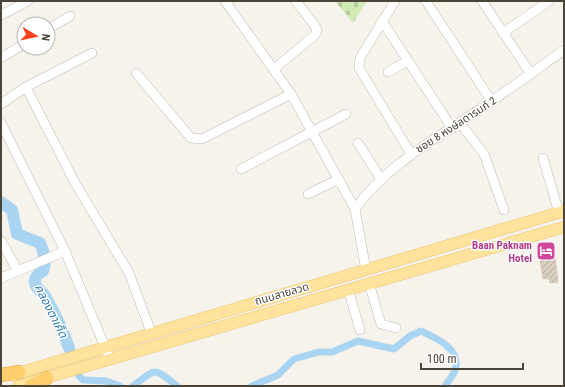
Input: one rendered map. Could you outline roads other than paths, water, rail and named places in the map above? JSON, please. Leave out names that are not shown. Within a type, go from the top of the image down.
[{"type":"highway","points":[[1,375],[18,372]]},
{"type":"highway","points":[[31,386],[47,378]]},
{"type":"main road","name":"ถนนสายลวด","points":[[1,379],[18,372],[151,332],[561,212]]},
{"type":"main road","name":"ถนนสายลวด","points":[[18,386],[564,227]]},
{"type":"main road","points":[[479,237],[482,250]]},
{"type":"street","points":[[1,16],[28,1]]},
{"type":"street","points":[[225,1],[291,94],[355,209],[366,270]]},
{"type":"street","points":[[274,69],[316,35],[317,30],[315,26],[296,1]]},
{"type":"street","points":[[395,1],[360,58],[359,68],[411,154]]},
{"type":"street","points":[[426,1],[492,102]]},
{"type":"street","points":[[482,1],[530,74]]},
{"type":"street","points":[[503,33],[549,1]]},
{"type":"street","points":[[56,24],[70,16]]},
{"type":"street","points":[[382,21],[407,61],[456,125],[484,154],[504,210]]},
{"type":"street","points":[[1,58],[16,49]]},
{"type":"street","name":"ซอย 8 หงษ์ลดารมภ์ 2","points":[[355,209],[380,179],[411,154],[492,102],[564,50]]},
{"type":"street","points":[[1,104],[26,87],[92,53]]},
{"type":"street","points":[[388,72],[407,61]]},
{"type":"street","points":[[136,73],[191,138],[196,139],[202,139],[291,94]]},
{"type":"street","points":[[26,87],[75,183],[129,273],[151,332]]},
{"type":"street","points":[[241,169],[346,114]]},
{"type":"street","points":[[1,123],[65,251],[110,359]]},
{"type":"street","points":[[358,143],[380,179]]},
{"type":"street","points":[[543,158],[561,212]]},
{"type":"street","points":[[308,194],[339,179]]},
{"type":"street","points":[[1,241],[18,271]]},
{"type":"street","points":[[1,278],[65,251]]},
{"type":"street","points":[[369,283],[381,324],[396,328]]},
{"type":"street","points":[[348,289],[360,330]]},
{"type":"waterway","name":"คลองตาเค็ด","points":[[1,202],[12,210],[17,234],[40,243],[44,253],[45,264],[43,271],[36,277],[35,283],[52,308],[69,348]]},
{"type":"waterway","name":"คลองตาเค็ด","points":[[252,386],[278,375],[294,359],[319,352],[332,352],[358,341],[394,349],[410,336],[421,331],[446,345],[455,356],[456,363],[454,372],[445,386]]},
{"type":"waterway","name":"คลองตาเค็ด","points":[[133,386],[146,376],[155,372],[163,375],[177,386]]},
{"type":"waterway","name":"คลองตาเค็ด","points":[[79,376],[83,380],[106,381],[120,386]]},
{"type":"place","name":"Baan Paknam Hotel","points":[[546,251]]}]
